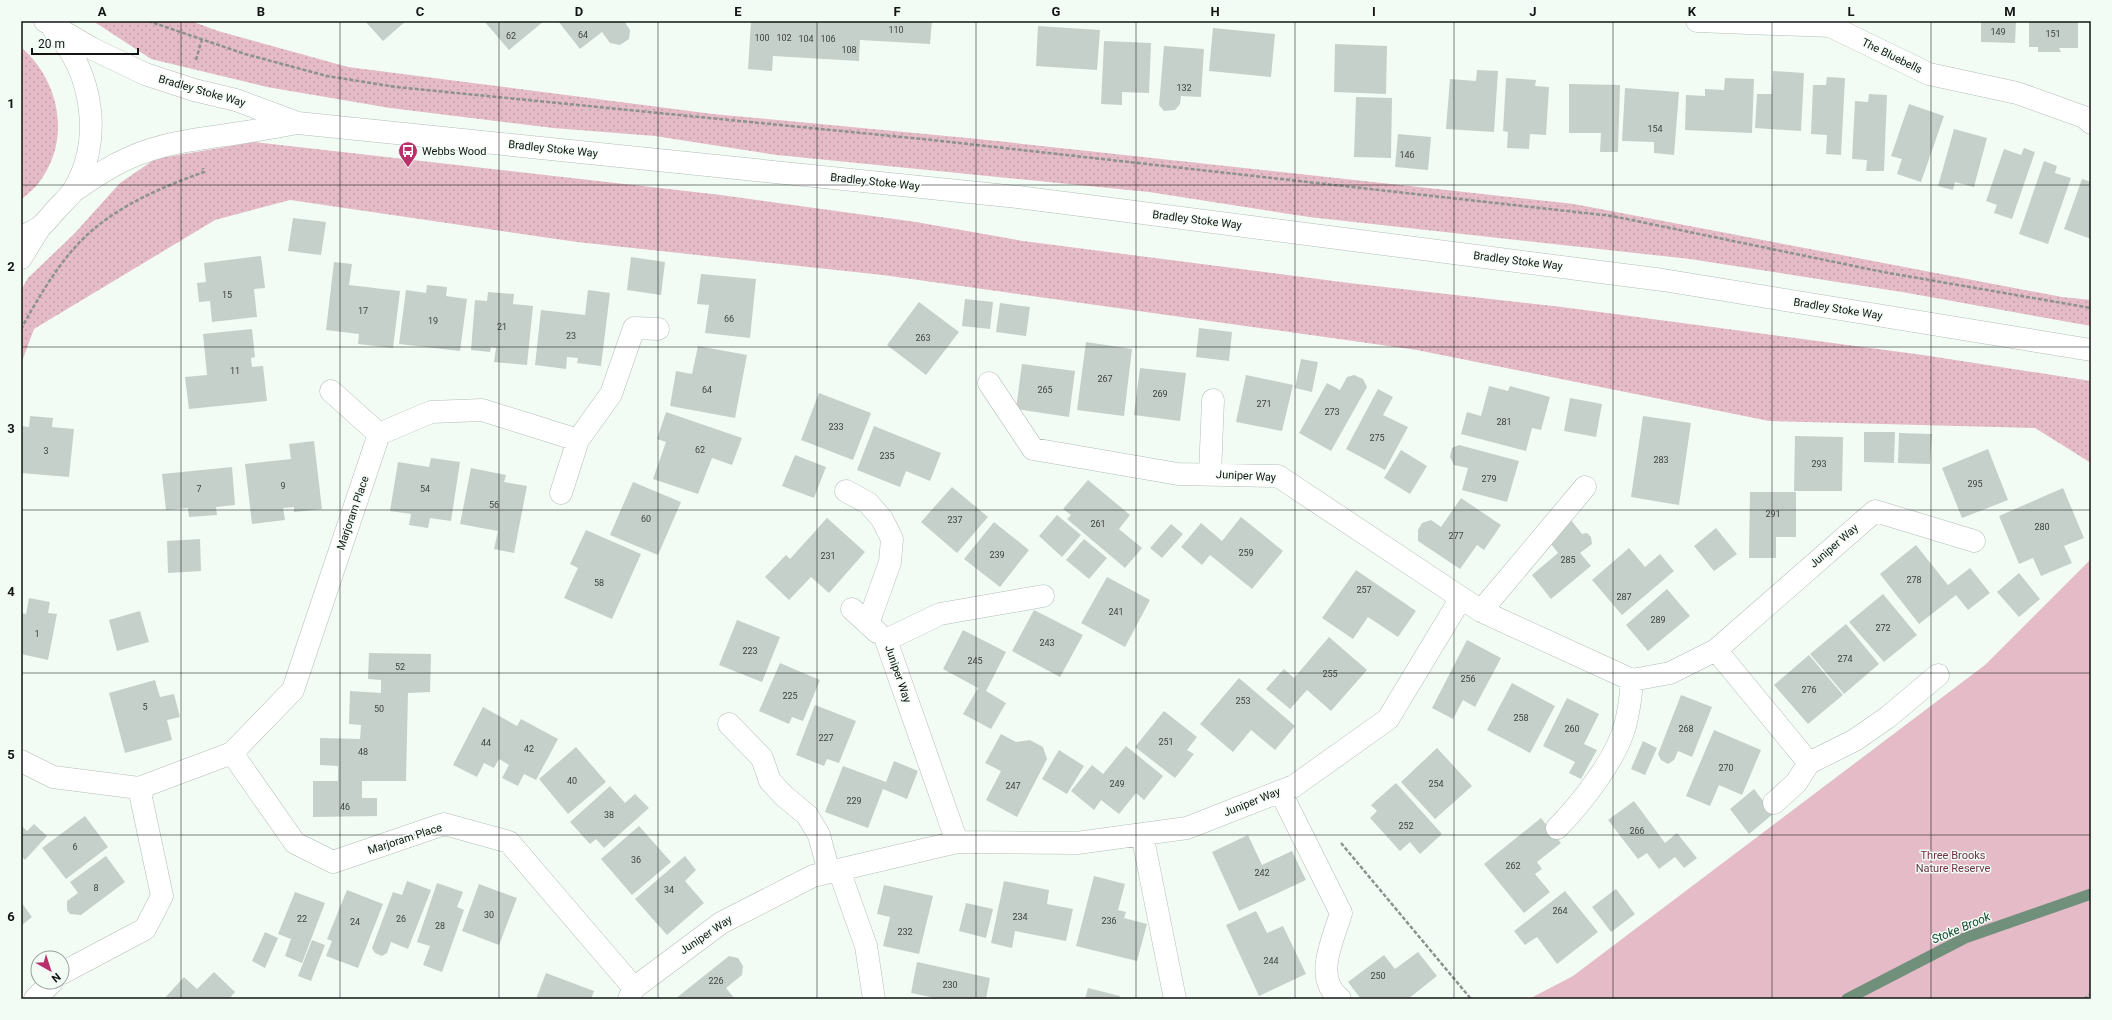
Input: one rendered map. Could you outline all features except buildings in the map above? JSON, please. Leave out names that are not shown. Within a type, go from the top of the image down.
[{"type":"street","name":"Bradley Stoke Way","points":[[44,21],[98,51],[146,74],[194,90],[236,100],[298,123],[1034,199],[1663,280],[2091,350]]},
{"type":"street","points":[[21,258],[40,227],[70,194],[81,173],[88,151],[91,125],[89,100],[76,60],[62,39],[44,21]]},
{"type":"street","name":"The Bluebells","points":[[1697,21],[1830,26],[1929,74],[2017,93],[2089,115]]},
{"type":"street","name":"Bradley Stoke Way","points":[[70,194],[110,167],[152,150],[199,138],[298,123]]},
{"type":"street","points":[[21,238],[40,227]]},
{"type":"street","points":[[561,493],[578,440],[612,394],[634,328],[658,329]]},
{"type":"street","name":"Juniper Way","points":[[989,383],[1033,449],[1178,474],[1278,476],[1481,611],[1632,680],[1670,673],[1716,650],[1875,511],[1974,541]]},
{"type":"street","points":[[331,391],[379,434],[431,412],[482,410],[578,440]]},
{"type":"street","name":"Juniper Way","points":[[1210,474],[1214,400]]},
{"type":"street","name":"Marjoram Place","points":[[21,761],[53,777],[139,788],[232,752],[293,690],[379,434]]},
{"type":"street","points":[[1481,611],[1585,487]]},
{"type":"street","points":[[846,491],[868,503],[882,519],[892,539],[890,562],[868,624]]},
{"type":"street","name":"Juniper Way","points":[[957,842],[886,640],[940,614],[1043,596]]},
{"type":"street","name":"Juniper Way","points":[[631,993],[721,923],[813,876],[957,842],[1077,843],[1187,828],[1294,786],[1388,719],[1461,598]]},
{"type":"street","points":[[852,609],[886,640]]},
{"type":"street","points":[[1716,650],[1809,763]]},
{"type":"street","points":[[1774,803],[1796,783],[1809,763],[1860,736],[1888,717],[1938,675]]},
{"type":"street","points":[[1557,828],[1579,804],[1605,768],[1624,727],[1632,680]]},
{"type":"street","points":[[729,724],[762,758],[770,781],[784,796],[807,815],[819,835],[866,946],[874,999]]},
{"type":"street","name":"Marjoram Place","points":[[232,752],[295,844],[333,862],[444,824],[509,842],[631,993]]},
{"type":"street","points":[[70,969],[145,929],[162,896],[139,788]]},
{"type":"street","points":[[1280,791],[1342,913],[1327,960],[1326,979],[1332,993],[1340,999]]},
{"type":"street","points":[[1142,834],[1175,999]]},
{"type":"street","points":[[35,999],[44,990]]},
{"type":"path","points":[[148,21],[245,54],[327,76],[396,88],[932,140],[1612,216],[1883,272],[2091,308]]},
{"type":"path","points":[[194,65],[202,39]]},
{"type":"path","points":[[21,329],[55,274],[77,245],[90,232],[104,221],[142,198],[204,172],[203,166]]},
{"type":"path","points":[[1339,841],[1471,999]]},
{"type":"path","points":[[2084,999],[2091,994]]},
{"type":"green space","points":[[93,21],[191,21],[218,31],[348,67],[713,114],[978,139],[1574,204],[2062,297],[2091,300],[2091,326],[1902,292],[1690,259],[1309,217],[1149,192],[777,155],[655,136],[553,128],[390,108],[267,87],[151,59]]},
{"type":"green space","points":[[21,47],[35,61],[45,77],[53,95],[57,113],[58,132],[55,150],[48,168],[34,189],[21,200]]},
{"type":"green space","points":[[254,142],[721,195],[916,222],[1023,241],[1349,283],[1562,307],[1923,355],[2091,381],[2091,463],[2035,428],[1769,421],[1417,350],[883,275],[577,242],[290,200],[215,220],[34,329],[21,364],[21,290],[28,278],[74,234],[120,183],[155,159]]},
{"type":"green space","name":"Three Brooks Nature Reserve","points":[[2091,559],[2091,999],[1529,999],[1573,976],[1985,665]]},
{"type":"waterway","name":"Stoke Brook","points":[[1847,999],[1965,938],[2091,894]]},
{"type":"place","name":"Webbs Wood","points":[[408,168]]}]
